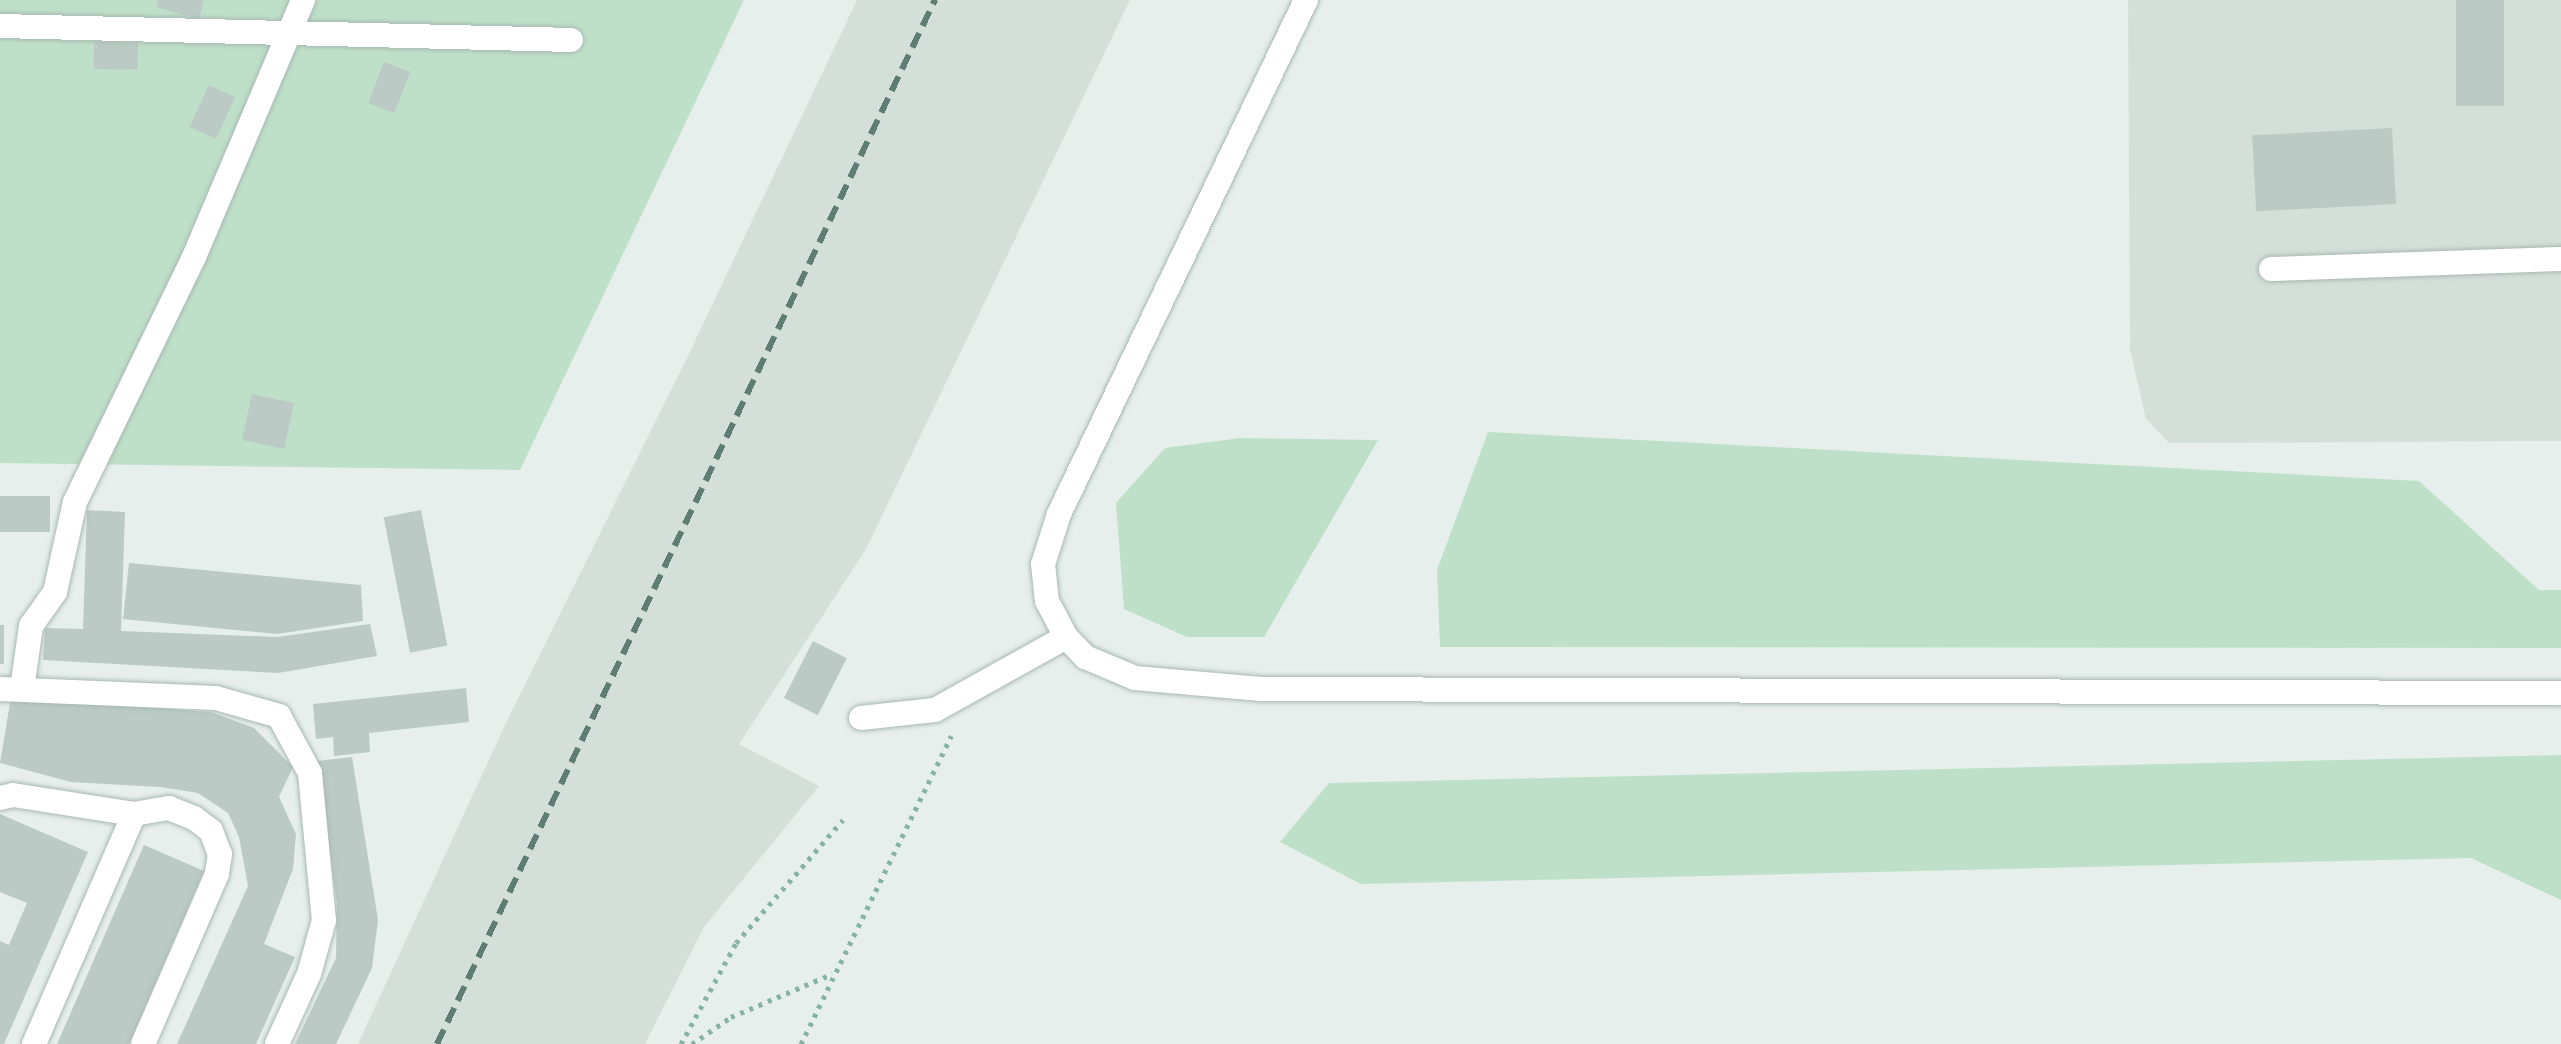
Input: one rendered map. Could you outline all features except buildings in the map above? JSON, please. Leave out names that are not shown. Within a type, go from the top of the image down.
[{"type":"street","points":[[277,1044],[309,974],[324,920],[310,773],[279,716],[216,698],[11,689],[31,626],[55,592],[75,502],[194,257],[303,0]]},
{"type":"street","points":[[1306,0],[1059,514],[1043,564],[1047,601],[1066,637],[1085,657],[1135,678],[1261,689],[2561,693]]},
{"type":"street","points":[[0,26],[571,40]]},
{"type":"street","points":[[2271,269],[2561,259]]},
{"type":"street","points":[[861,718],[935,710],[1066,637]]},
{"type":"street","points":[[0,798],[13,795],[134,814],[169,808],[194,818],[211,831],[220,854],[217,874],[143,1044]]},
{"type":"street","points":[[34,1044],[134,814]]},
{"type":"path","points":[[801,1044],[832,974],[895,855],[975,688]]},
{"type":"path","points":[[681,1044],[736,943],[843,820]]},
{"type":"path","points":[[692,1044],[731,1017],[832,974]]},
{"type":"shaded area","points":[[857,0],[1130,0],[866,549],[739,744],[819,786],[704,927],[645,1044],[358,1044],[505,725],[686,360]]},
{"type":"shaded area","points":[[2128,0],[2561,0],[2561,441],[2169,443],[2146,419],[2130,349]]},
{"type":"green space","points":[[0,0],[744,0],[520,470],[0,463]]},
{"type":"green space","points":[[1488,432],[2419,481],[2539,590],[2561,590],[2561,648],[1440,647],[1437,570]]},
{"type":"green space","points":[[1240,438],[1378,440],[1264,637],[1187,637],[1124,609],[1116,503],[1165,448]]},
{"type":"green space","points":[[2561,755],[2561,900],[2471,858],[1361,884],[1280,842],[1329,783]]},
{"type":"railway","points":[[437,1044],[935,0]]}]
